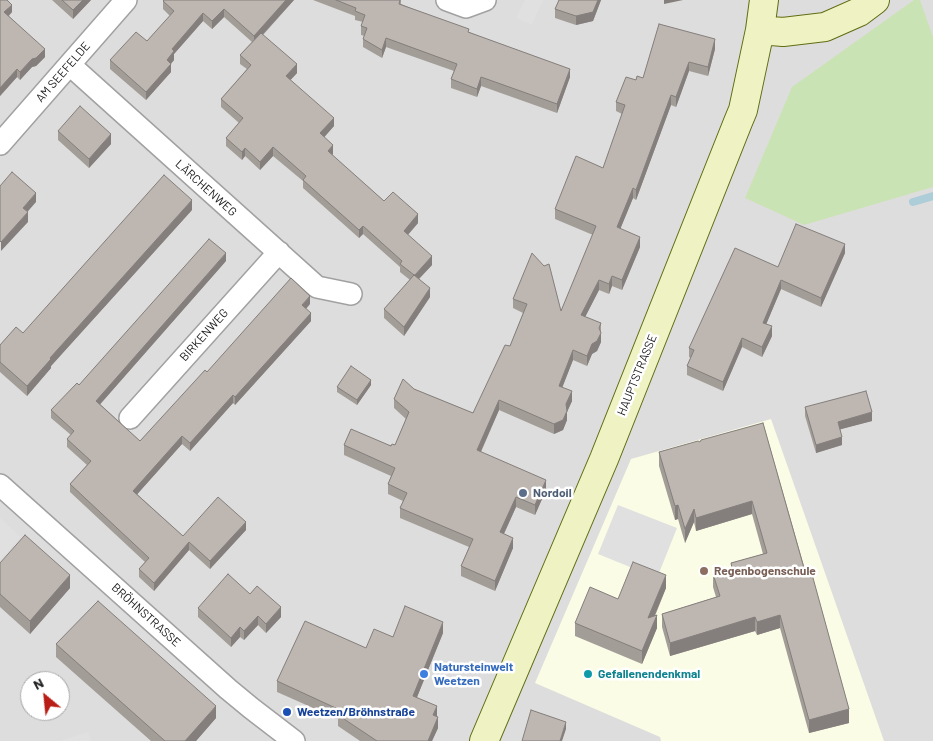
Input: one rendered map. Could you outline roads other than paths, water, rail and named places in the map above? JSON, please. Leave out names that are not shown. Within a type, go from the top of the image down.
[{"type":"street","name":"AM SEEFELDE","points":[[0,144],[126,0]]},
{"type":"street","points":[[447,0],[466,7],[485,0]]},
{"type":"street","name":"HAUPTSTRASSE","points":[[484,741],[604,459],[743,110],[760,30],[764,0]]},
{"type":"street","points":[[760,30],[783,32],[825,27],[859,12],[875,0]]},
{"type":"street","name":"LÄRCHENWEG","points":[[70,65],[317,287],[351,294]]},
{"type":"street","name":"BIRKENWEG","points":[[130,418],[278,252]]},
{"type":"street","name":"BRÖHNSTRASSE","points":[[0,485],[228,689],[294,741]]},
{"type":"waterway","points":[[913,202],[933,196]]},
{"type":"place","name":"Nordoil","points":[[523,493]]},
{"type":"place","name":"Regenbogenschule","points":[[704,571]]},
{"type":"place","name":"Natursteinwelt Weetzen","points":[[424,674]]},
{"type":"place","name":"Gefallenendenkmal","points":[[588,674]]},
{"type":"place","name":"Weetzen/Bröhnstraße","points":[[287,712]]}]
